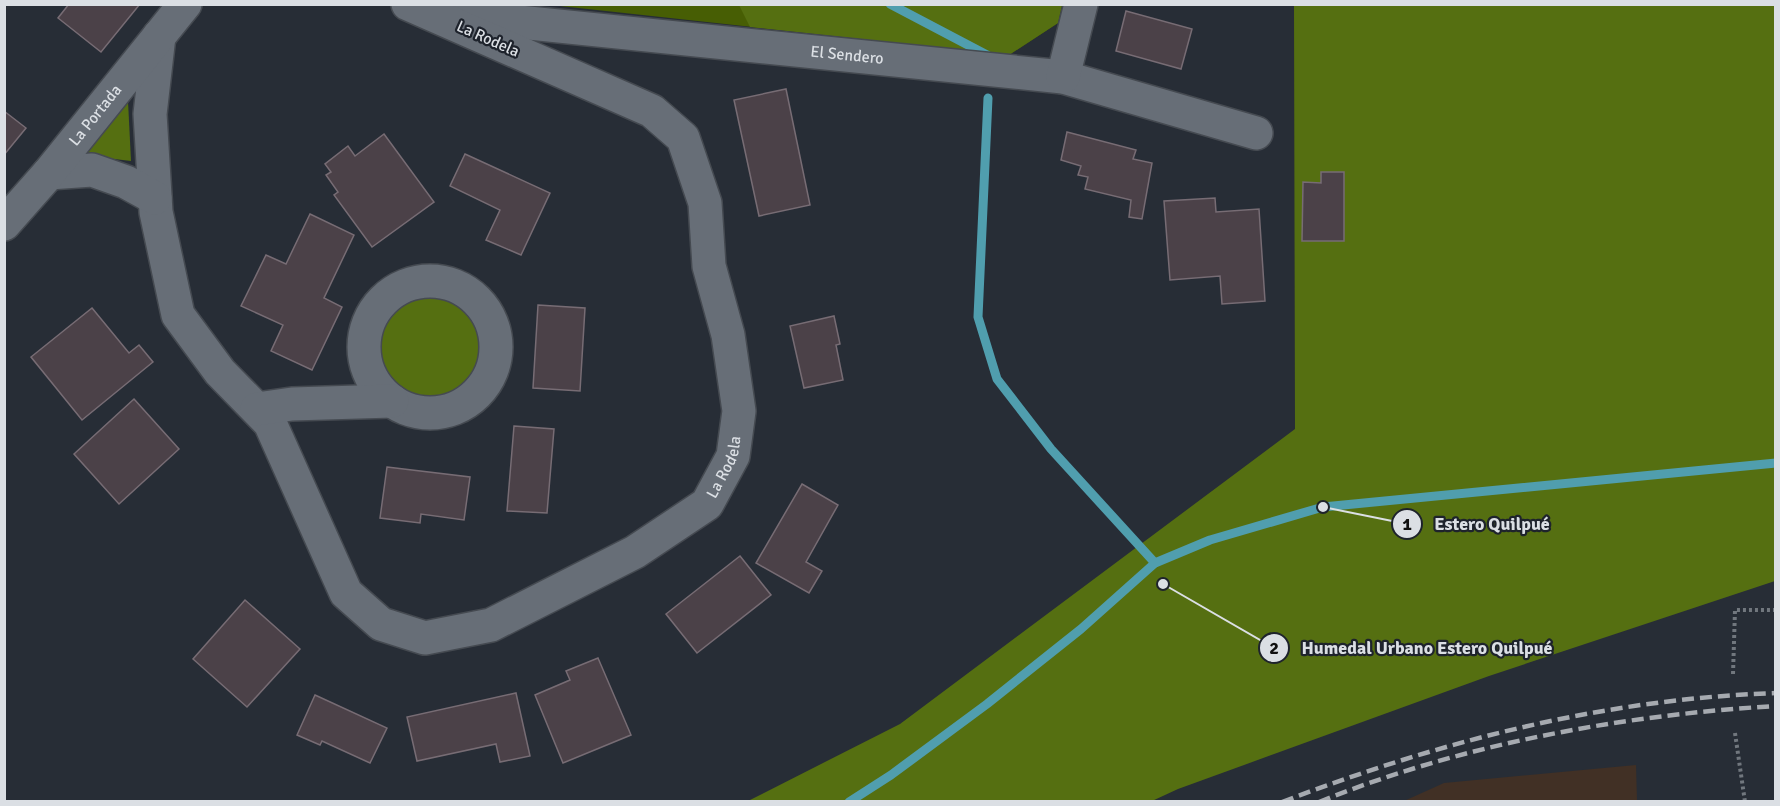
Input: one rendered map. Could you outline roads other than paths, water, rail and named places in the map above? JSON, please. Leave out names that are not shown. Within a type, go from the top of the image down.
[{"type":"street","name":"La Portada","points":[[4,224],[49,173],[184,4]]},
{"type":"street","points":[[1063,77],[1081,4]]},
{"type":"street","name":"La Rodela","points":[[159,36],[150,114],[155,198],[178,315],[220,372],[270,423],[346,593],[381,624],[425,638],[491,625],[635,552],[706,504],[734,456],[739,411],[728,335],[709,266],[705,203],[683,138],[652,111],[422,8]]},
{"type":"street","name":"El Sendero","points":[[422,8],[1063,77],[1256,133]]},
{"type":"street","points":[[49,173],[92,170],[126,182],[155,198]]},
{"type":"street","points":[[256,409],[292,404],[392,401]]},
{"type":"waterway","points":[[890,4],[987,55]]},
{"type":"waterway","points":[[988,98],[978,317],[997,379],[1051,449],[1155,563]]},
{"type":"waterway","points":[[849,802],[891,775],[987,704],[1081,629],[1155,563],[1210,540],[1323,507],[1776,463]]},
{"type":"railway","points":[[1282,802],[1402,760],[1524,727],[1648,704],[1776,693]]},
{"type":"railway","points":[[1319,802],[1429,764],[1543,736],[1660,717],[1776,706]]},
{"type":"place","name":"Estero Quilpué","points":[[1323,507]]},
{"type":"place","name":"Humedal Urbano Estero Quilpué","points":[[1163,584]]}]
